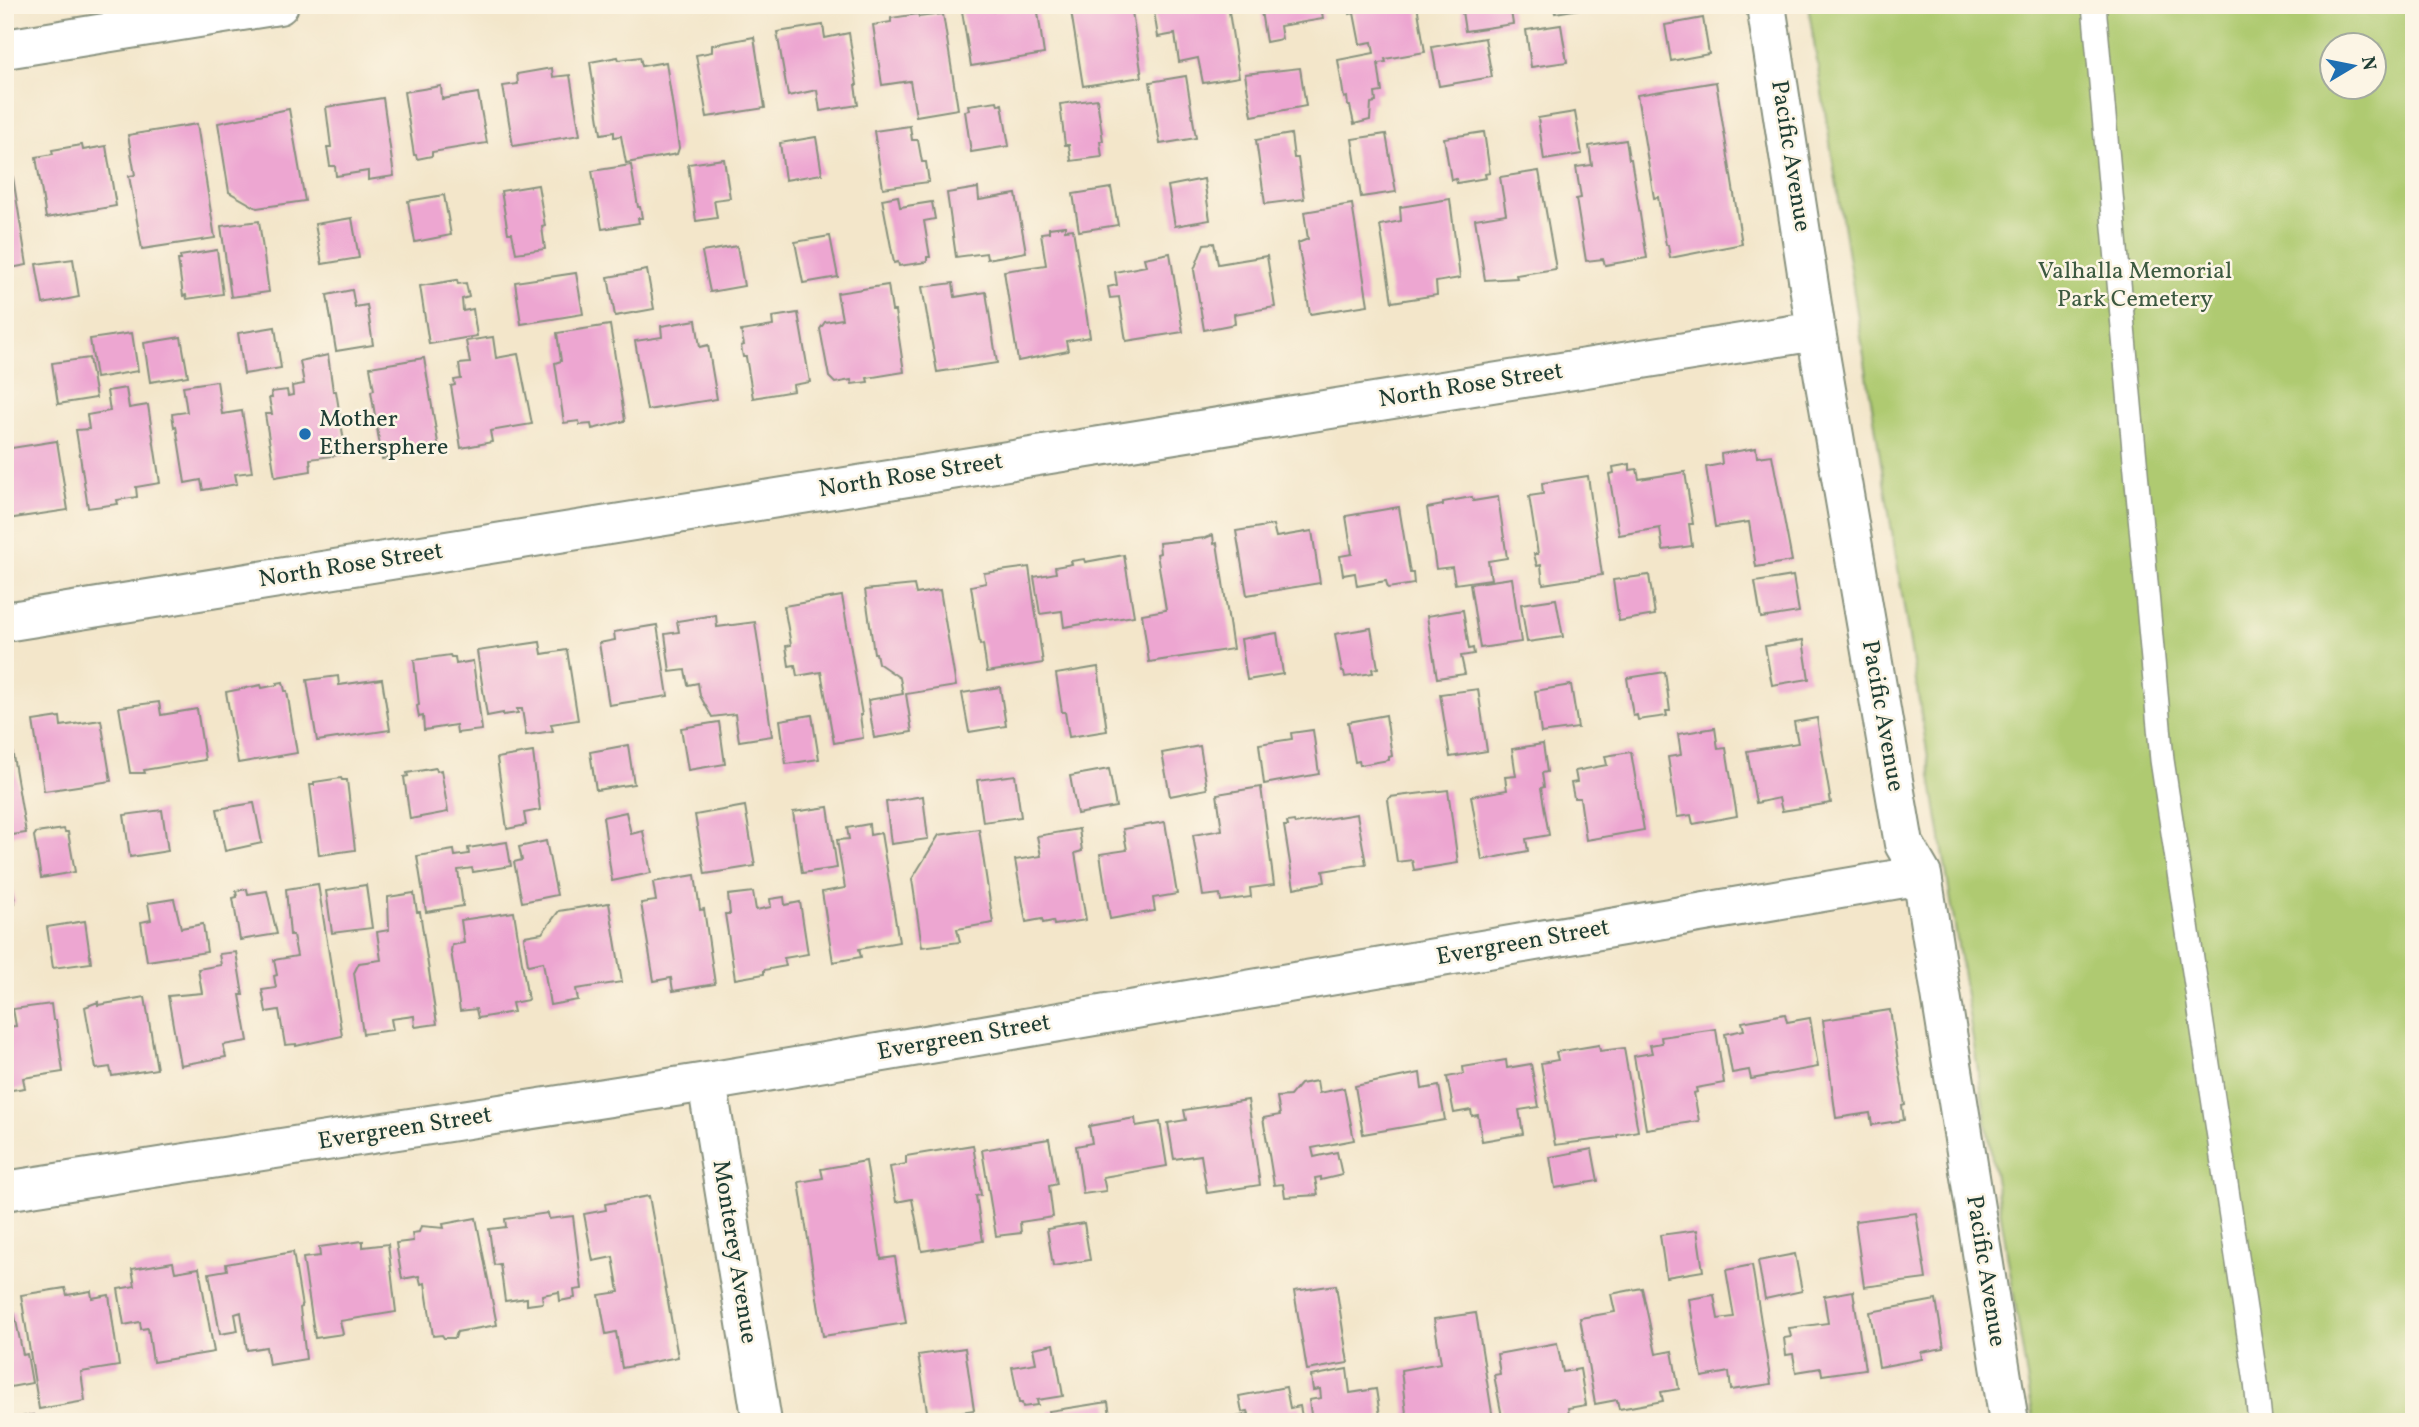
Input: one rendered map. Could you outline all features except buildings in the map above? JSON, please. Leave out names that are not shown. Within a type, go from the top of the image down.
[{"type":"street","points":[[5,48],[279,5]]},
{"type":"street","name":"Pacific Avenue","points":[[1766,5],[1816,331],[1904,844],[1922,875],[2009,1422]]},
{"type":"street","name":"North Rose Street","points":[[5,622],[1816,331]]},
{"type":"street","name":"Evergreen Street","points":[[5,1191],[707,1082],[1922,875]]},
{"type":"street","name":"Monterey Avenue","points":[[707,1082],[762,1422]]},
{"type":"lane","points":[[2094,5],[2162,760],[2260,1422]]},
{"type":"green space","name":"Valhalla Memorial Park Cemetery","points":[[1808,5],[2414,5],[2414,1422],[2034,1422]]},
{"type":"place","name":"Mother Ethersphere","points":[[305,434]]}]
